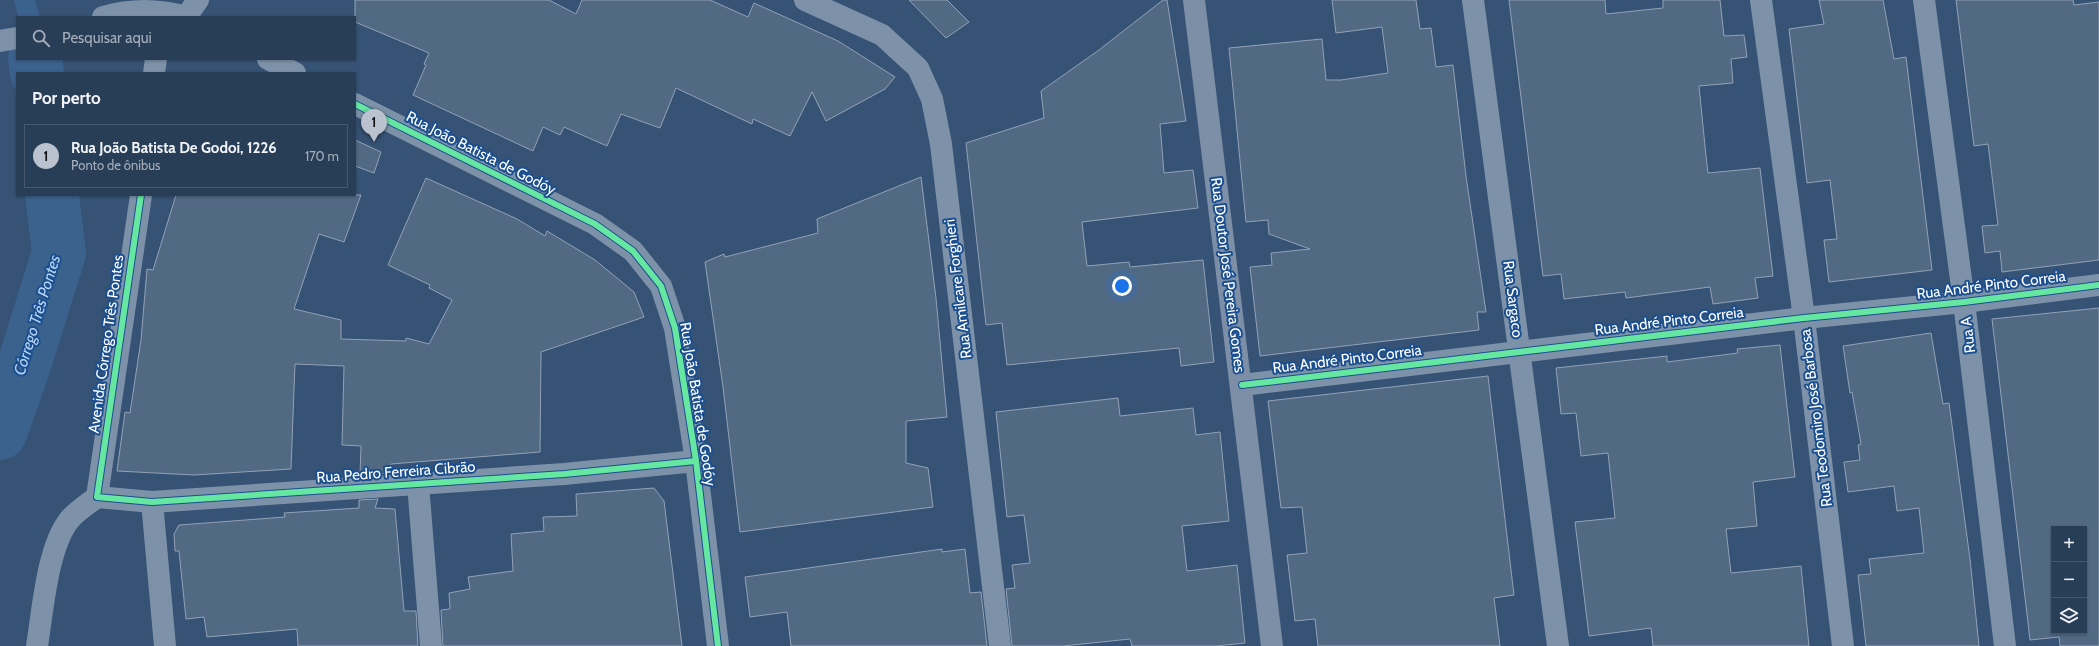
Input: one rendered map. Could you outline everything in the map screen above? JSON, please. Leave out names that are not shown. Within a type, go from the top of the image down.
[{"type":"main road","name":"Rua Doutor José Pereira Gomes","points":[[1194,0],[1242,385],[1272,646]]},
{"type":"street","points":[[187,16],[198,0]]},
{"type":"street","name":"Rua Amilcare Forghieri","points":[[805,0],[882,35],[918,68],[932,100],[941,144],[1000,646]]},
{"type":"street","name":"Rua Sargaco","points":[[1473,0],[1558,646]]},
{"type":"street","name":"Rua Teodomiro José Barbosa","points":[[1761,0],[1804,318],[1842,646]]},
{"type":"street","name":"Rua A","points":[[1924,0],[1964,302],[2005,646]]},
{"type":"street","points":[[105,16],[121,6],[177,16]]},
{"type":"street","points":[[0,41],[16,38]]},
{"type":"street","points":[[154,72],[156,60]]},
{"type":"street","points":[[270,60],[293,72]]},
{"type":"street","name":"Rua João Batista de Godóy","points":[[356,104],[595,224],[633,250],[661,286],[675,328],[696,461],[718,646]]},
{"type":"street","name":"Avenida Córrego Três Pontes","points":[[97,497],[141,196]]},
{"type":"street","name":"Rua André Pinto Correia","points":[[1242,385],[1804,318],[1964,302],[2099,285]]},
{"type":"street","name":"Rua Pedro Ferreira Cibrão","points":[[97,497],[152,502],[564,474],[696,461]]},
{"type":"street","points":[[418,484],[431,646]]},
{"type":"street","points":[[37,646],[48,577],[64,528],[71,518],[97,497]]},
{"type":"street","points":[[152,502],[165,646]]},
{"type":"water","points":[[14,0],[35,0],[40,16],[18,16]]},
{"type":"building","points":[[355,0],[549,0],[576,14],[582,0],[710,0],[748,17],[754,3],[838,41],[895,77],[885,89],[826,121],[812,92],[790,136],[753,119],[752,124],[676,88],[660,128],[621,114],[607,146],[564,127],[560,135],[543,127],[533,151],[413,95],[426,65],[424,64],[429,53],[356,22]]},
{"type":"building","points":[[909,0],[947,0],[969,22],[946,38]]},
{"type":"building","points":[[1163,0],[1167,0],[1186,121],[1160,124],[1164,173],[1193,170],[1198,208],[1082,222],[1087,266],[1129,262],[1130,267],[1203,260],[1214,362],[1181,366],[1179,348],[1007,365],[1002,323],[986,325],[966,143],[1044,118],[1041,91],[1099,50]]},
{"type":"building","points":[[1332,0],[1416,0],[1420,29],[1431,28],[1436,67],[1453,65],[1466,176],[1486,312],[1477,312],[1479,330],[1260,356],[1250,267],[1272,265],[1271,253],[1310,249],[1269,234],[1268,220],[1246,222],[1229,48],[1322,39],[1326,80],[1341,80],[1388,73],[1382,27],[1336,33]]},
{"type":"building","points":[[1509,0],[1605,0],[1606,14],[1663,8],[1663,0],[1720,0],[1724,36],[1744,35],[1747,57],[1731,59],[1733,83],[1699,86],[1708,173],[1760,168],[1773,276],[1755,278],[1758,298],[1713,304],[1710,287],[1626,298],[1625,292],[1564,299],[1561,274],[1543,276]]},
{"type":"building","points":[[1819,0],[1883,0],[1894,59],[1906,57],[1932,270],[1829,282],[1824,240],[1837,239],[1830,180],[1807,183],[1789,29],[1824,24]]},
{"type":"building","points":[[1956,0],[2073,0],[2074,5],[2099,2],[2099,260],[2002,272],[2000,251],[1985,253],[1982,226],[1998,225],[1988,144],[1974,146]]},
{"type":"building","points":[[356,140],[381,152],[374,173],[356,166]]},
{"type":"building","points":[[921,177],[936,298],[947,417],[906,421],[906,463],[928,468],[933,507],[740,532],[723,387],[705,262],[724,254],[725,257],[818,233],[817,219]]},
{"type":"building","points":[[426,178],[517,219],[545,236],[547,231],[595,260],[634,292],[644,317],[541,352],[540,452],[391,464],[387,473],[360,475],[361,446],[342,445],[344,366],[295,364],[291,469],[194,475],[117,471],[125,412],[130,413],[141,340],[147,269],[153,270],[176,196],[361,195],[344,242],[319,234],[294,309],[341,320],[341,339],[406,341],[406,338],[429,344],[452,300],[429,288],[430,285],[388,265]]},
{"type":"building","points":[[2099,308],[2099,646],[2060,646],[2059,637],[2030,640],[1992,319]]},
{"type":"building","points":[[1931,333],[1943,404],[1949,403],[1970,559],[1979,646],[1866,646],[1858,575],[1871,574],[1869,559],[1924,553],[1919,508],[1897,511],[1894,486],[1848,492],[1844,462],[1860,460],[1858,445],[1861,444],[1852,392],[1850,393],[1843,346]]},
{"type":"building","points":[[1780,345],[1795,477],[1753,482],[1757,526],[1726,529],[1731,573],[1801,566],[1809,646],[1653,646],[1651,628],[1589,636],[1575,522],[1615,518],[1608,453],[1581,456],[1576,413],[1561,414],[1556,368],[1667,356],[1667,362],[1738,353],[1737,349]]},
{"type":"building","points":[[1488,376],[1514,595],[1494,598],[1500,646],[1318,646],[1315,619],[1295,621],[1287,555],[1307,553],[1302,507],[1281,508],[1268,401]]},
{"type":"building","points":[[1118,398],[1120,416],[1193,408],[1196,435],[1220,432],[1229,521],[1182,526],[1187,571],[1237,565],[1245,643],[1216,646],[1132,646],[1130,639],[1063,646],[1012,646],[1006,589],[1015,588],[1012,565],[1030,563],[1024,515],[1007,517],[996,412]]},
{"type":"building","points":[[654,488],[664,501],[682,646],[443,646],[441,610],[450,609],[449,593],[470,589],[468,577],[513,571],[511,534],[544,531],[543,517],[577,516],[576,494]]},
{"type":"building","points":[[378,499],[375,508],[395,509],[404,611],[416,611],[418,646],[298,646],[297,629],[207,637],[204,617],[186,619],[179,551],[175,551],[174,534],[179,525],[285,517],[284,513],[359,508],[359,500]]},
{"type":"building","points":[[942,549],[942,552],[965,549],[970,593],[981,592],[987,646],[791,646],[787,612],[750,617],[745,577]]},
{"type":"waterway","name":"Córrego Três Pontes","points":[[35,60],[37,72]]},
{"type":"waterway","name":"Córrego Três Pontes","points":[[0,433],[24,365],[59,253],[52,196]]},
{"type":"cycle path","points":[[356,104],[595,224],[633,251],[661,286],[675,328],[696,461],[718,646]]},
{"type":"cycle path","points":[[141,196],[97,497],[152,502],[564,474],[696,461]]},
{"type":"cycle path","points":[[1242,385],[1804,318],[1964,302],[2099,285]]},
{"type":"place","name":"Rua João Batista De Godoi, 1226","points":[[374,142]]}]
